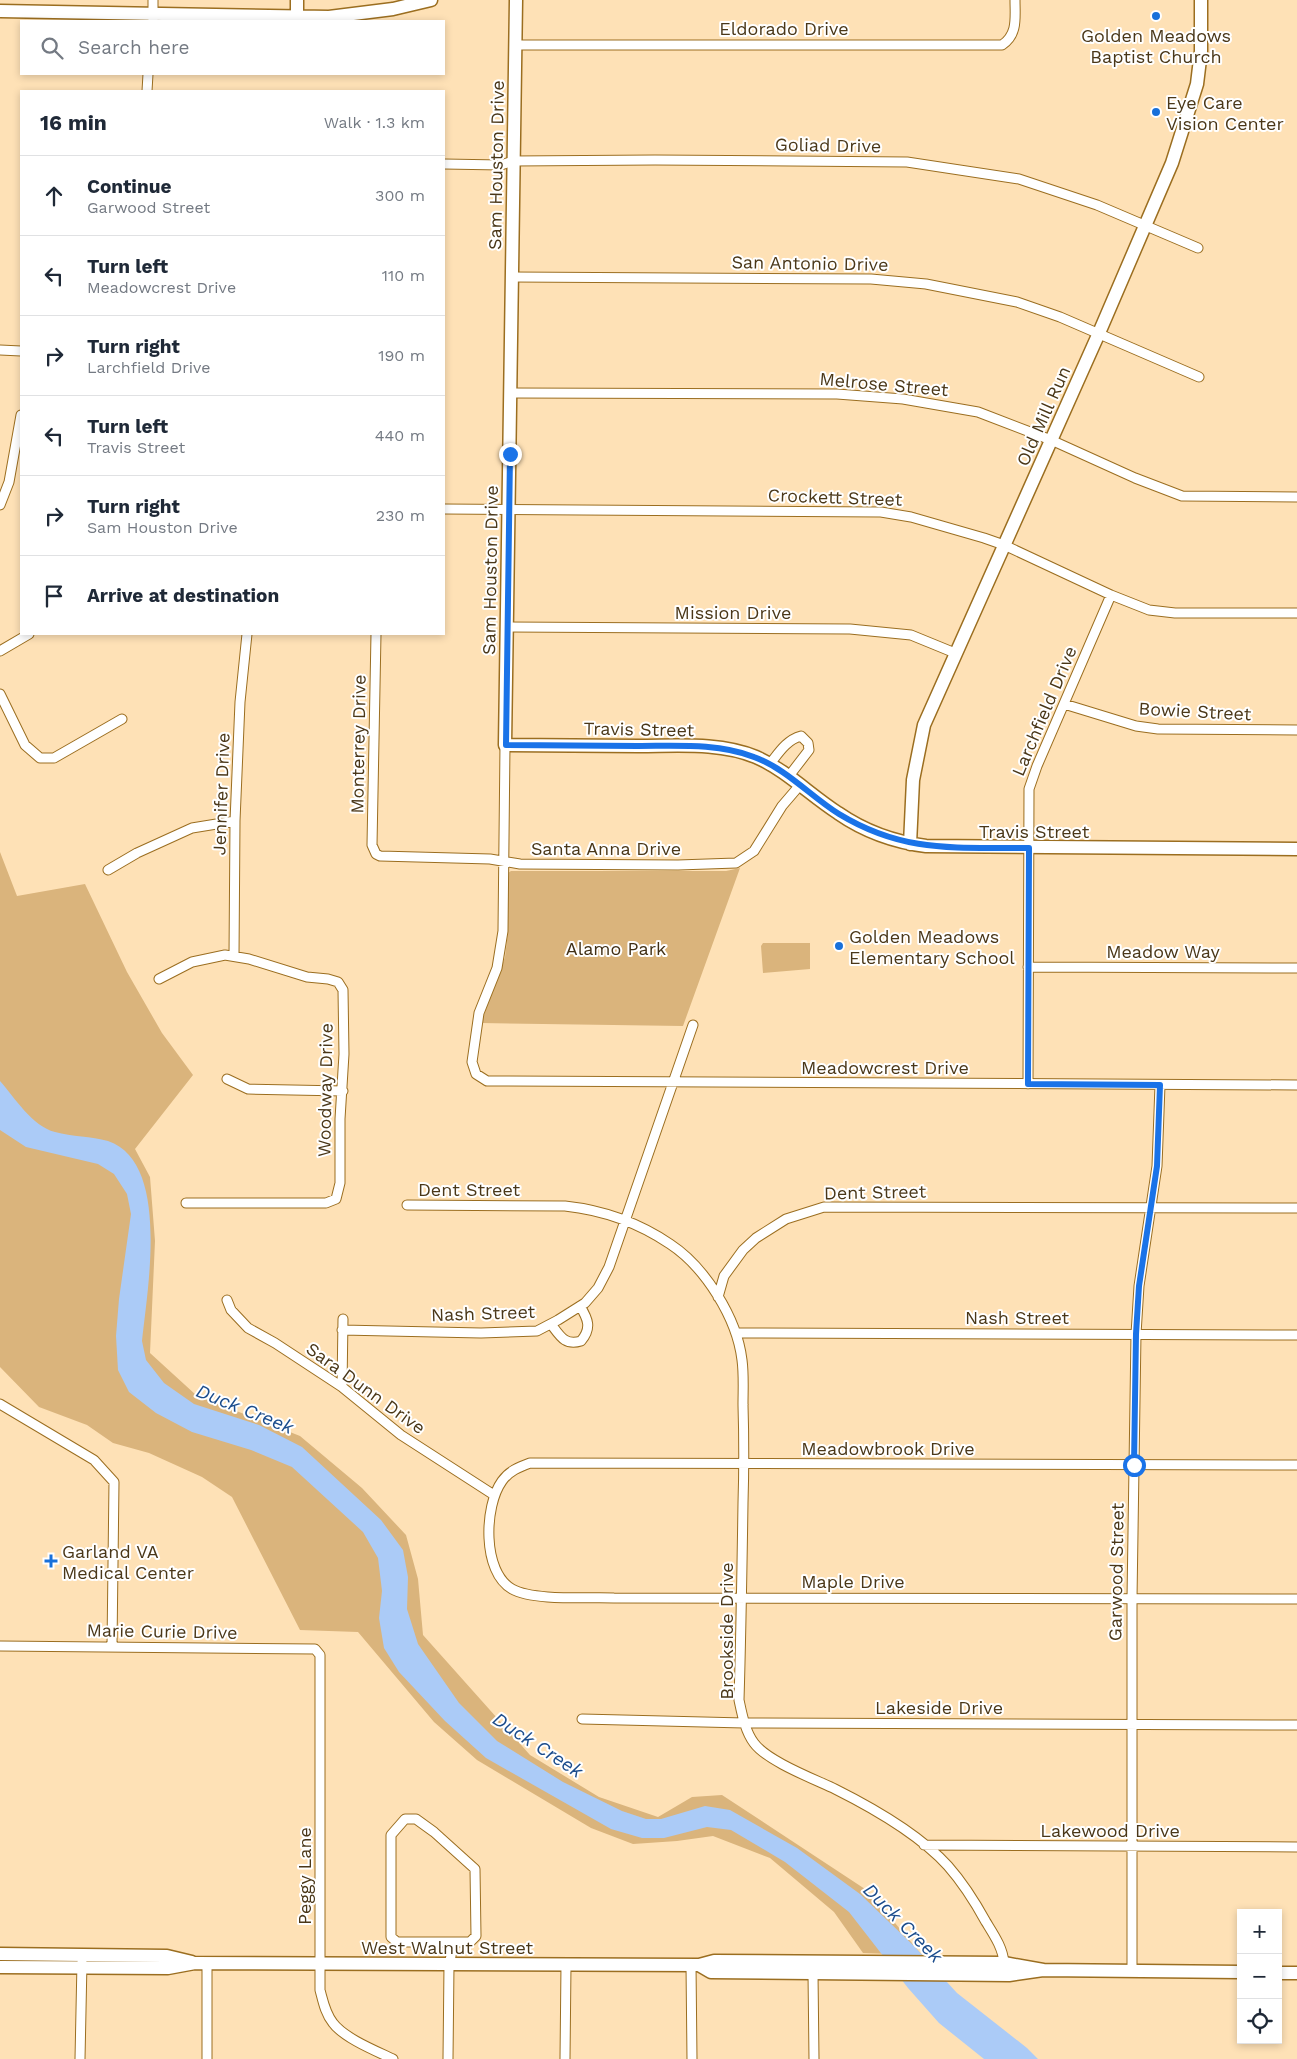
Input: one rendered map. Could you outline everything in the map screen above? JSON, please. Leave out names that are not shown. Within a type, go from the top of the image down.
[{"type":"street","points":[[153,0],[153,18]]},
{"type":"street","points":[[297,0],[297,16]]},
{"type":"street","points":[[0,11],[153,18],[297,16],[359,14],[406,3],[431,0]]},
{"type":"street","name":"Sam Houston Drive","points":[[476,1074],[472,1062],[479,1013],[497,968],[503,931],[516,0]]},
{"type":"street","name":"Eldorado Drive","points":[[515,45],[1002,45],[1010,39],[1015,29],[1015,0]]},
{"type":"street","name":"Old Mill Run","points":[[910,844],[913,780],[917,751],[924,726],[1099,333],[1172,163],[1197,84],[1201,51],[1201,0]]},
{"type":"street","points":[[147,90],[148,75]]},
{"type":"street","name":"Goliad Drive","points":[[445,164],[501,166],[513,161],[655,160],[907,162],[1019,179],[1097,205],[1198,248]]},
{"type":"street","name":"San Antonio Drive","points":[[512,277],[871,279],[926,284],[1017,302],[1099,333],[1199,377]]},
{"type":"street","points":[[0,350],[20,351]]},
{"type":"street","name":"Melrose Street","points":[[510,392],[837,394],[903,398],[978,412],[1051,440],[1135,478],[1182,496],[1297,497]]},
{"type":"street","points":[[0,505],[9,482],[20,421]]},
{"type":"street","name":"Crockett Street","points":[[445,509],[841,510],[881,512],[912,517],[1004,545],[1111,595],[1149,610],[1176,613],[1297,613]]},
{"type":"street","name":"Larchfield Drive","points":[[1028,1084],[1029,789],[1111,595]]},
{"type":"street","name":"Mission Drive","points":[[507,627],[850,629],[911,635],[955,653]]},
{"type":"street","points":[[0,651],[27,635]]},
{"type":"street","name":"Jennifer Drive","points":[[234,956],[235,821],[240,702],[247,635]]},
{"type":"street","name":"Monterrey Drive","points":[[376,635],[372,845],[376,854]]},
{"type":"street","points":[[0,694],[25,745],[40,758],[54,758],[122,719]]},
{"type":"street","name":"Bowie Street","points":[[1064,704],[1136,726],[1158,729],[1297,730]]},
{"type":"street","points":[[769,765],[786,744],[801,736],[808,744],[808,750],[789,776]]},
{"type":"street","name":"Travis Street","points":[[506,745],[698,747],[731,750],[756,757],[789,776],[839,814],[874,833],[910,844],[938,847],[1297,849]]},
{"type":"street","name":"Santa Anna Drive","points":[[376,854],[384,858],[490,860],[504,863],[678,865],[736,863],[754,851],[782,806],[800,785]]},
{"type":"street","points":[[108,870],[137,853],[192,828],[235,821]]},
{"type":"street","points":[[159,979],[192,962],[216,957],[234,956]]},
{"type":"street","name":"Woodway Drive","points":[[186,1203],[326,1203],[336,1199],[340,1183],[340,1119],[343,1091],[343,990],[338,982],[291,973],[234,956]]},
{"type":"street","name":"Meadow Way","points":[[1028,967],[1297,968]]},
{"type":"street","points":[[626,1221],[693,1025]]},
{"type":"street","name":"Meadowcrest Drive","points":[[476,1074],[487,1081],[509,1083],[673,1082],[1297,1086]]},
{"type":"street","points":[[228,1079],[248,1089],[343,1091]]},
{"type":"street","name":"Garwood Street","points":[[1132,1971],[1132,1599],[1136,1334],[1139,1286],[1157,1166],[1160,1085]]},
{"type":"street","name":"Dent Street","points":[[407,1205],[565,1206],[587,1208],[626,1221],[672,1245],[699,1270],[718,1298]]},
{"type":"street","name":"Dent Street","points":[[718,1298],[724,1276],[743,1250],[756,1238],[786,1219],[824,1207],[1152,1206],[1297,1208]]},
{"type":"street","name":"Nash Street","points":[[342,1330],[481,1333],[536,1331],[580,1306],[598,1288],[609,1267],[626,1221]]},
{"type":"street","name":"Brookside Drive","points":[[718,1298],[736,1332],[742,1360],[744,1464],[740,1700],[744,1723],[753,1742],[766,1754],[856,1799],[893,1822],[947,1865],[962,1884],[1000,1947],[1004,1963]]},
{"type":"street","name":"Sara Dunn Drive","points":[[227,1300],[231,1310],[248,1328],[275,1343],[342,1387],[401,1435],[494,1495]]},
{"type":"street","points":[[551,1324],[562,1339],[567,1342],[581,1341],[586,1335],[589,1326],[588,1319],[580,1306]]},
{"type":"street","points":[[342,1387],[343,1319]]},
{"type":"street","name":"Nash Street","points":[[736,1332],[1297,1335]]},
{"type":"street","points":[[0,1404],[94,1460],[114,1482],[112,1646]]},
{"type":"street","name":"Meadowbrook Drive","points":[[494,1495],[502,1480],[515,1468],[530,1463],[1297,1465]]},
{"type":"street","name":"Maple Drive","points":[[494,1495],[489,1547],[493,1565],[499,1577],[510,1588],[525,1595],[614,1598],[1297,1599]]},
{"type":"street","name":"Marie Curie Drive","points":[[0,1646],[315,1649],[320,1656]]},
{"type":"street","name":"Peggy Lane","points":[[320,1656],[320,1990],[324,2007],[333,2024],[351,2038],[393,2059]]},
{"type":"street","name":"Lakeside Drive","points":[[582,1719],[744,1723],[1297,1725]]},
{"type":"street","name":"West Walnut Street","points":[[405,1819],[416,1819],[434,1832],[475,1869],[476,1936],[470,1942],[454,1942],[397,1942],[391,1937],[391,1835],[405,1819]]},
{"type":"street","name":"Lakewood Drive","points":[[924,1845],[1297,1847]]},
{"type":"street","points":[[448,2059],[449,1965],[454,1942]]},
{"type":"street","name":"West Walnut Street","points":[[0,1954],[82,1961]]},
{"type":"street","name":"West Walnut Street","points":[[0,1967],[166,1956],[201,1963],[695,1966],[714,1961],[942,1968],[1009,1975],[1044,1970],[1237,1972]]},
{"type":"street","points":[[80,2059],[82,1961]]},
{"type":"street","points":[[201,1963],[206,2059]]},
{"type":"street","name":"West Walnut Street","points":[[942,1968],[1004,1963],[1044,1970]]},
{"type":"street","points":[[565,2059],[566,1965]]},
{"type":"street","points":[[692,2059],[695,1966]]},
{"type":"street","name":"West Walnut Street","points":[[695,1966],[711,1972],[813,1973],[865,1967]]},
{"type":"street","points":[[813,1973],[814,2059]]},
{"type":"street","points":[[1282,1973],[1297,1973]]},
{"type":"green space","points":[[0,852],[17,896],[85,884],[127,972],[162,1033],[193,1075],[135,1149],[150,1177],[155,1241],[150,1353],[196,1395],[300,1436],[362,1488],[406,1535],[418,1579],[423,1635],[530,1755],[599,1797],[658,1817],[692,1797],[722,1795],[868,1891],[922,1955],[863,1953],[834,1912],[770,1858],[713,1836],[633,1844],[591,1828],[477,1760],[434,1722],[358,1632],[300,1630],[232,1497],[202,1477],[149,1453],[113,1443],[87,1425],[39,1407],[0,1367]]},
{"type":"green space","name":"Alamo Park","points":[[740,868],[683,1026],[481,1023],[505,957],[508,932],[508,873],[511,871],[726,871]]},
{"type":"green space","points":[[763,943],[810,943],[810,969],[763,973],[761,946]]},
{"type":"water","points":[[0,1081],[24,1111],[47,1129],[61,1134],[108,1141],[128,1154],[141,1174],[148,1200],[150,1261],[142,1341],[146,1360],[164,1383],[194,1404],[259,1425],[302,1447],[381,1520],[403,1550],[408,1577],[407,1609],[418,1644],[459,1703],[497,1741],[563,1782],[622,1811],[646,1819],[661,1819],[705,1806],[730,1810],[797,1848],[860,1894],[914,1946],[957,1993],[1027,2048],[1038,2059],[984,2059],[939,2023],[908,1988],[849,1912],[785,1862],[731,1830],[707,1827],[664,1838],[642,1838],[611,1829],[486,1758],[445,1721],[399,1672],[384,1648],[379,1618],[382,1591],[378,1558],[363,1532],[292,1467],[251,1450],[192,1432],[156,1413],[129,1392],[118,1370],[116,1336],[119,1299],[131,1214],[127,1194],[114,1174],[98,1164],[26,1147],[0,1130]]},
{"type":"place","name":"Golden Meadows Baptist Church","points":[[1156,16]]},
{"type":"place","name":"Eye Care Vision Center","points":[[1156,112]]},
{"type":"place","name":"Golden Meadows Elementary School","points":[[839,946]]},
{"type":"place","name":"Garland VA Medical Center","points":[[51,1561]]},
{"type":"route","points":[[510,454],[506,745],[698,747],[731,750],[756,757],[783,772],[839,814],[874,833],[891,839],[910,844],[938,847],[1029,848],[1028,1084],[1160,1085],[1157,1166],[1139,1286],[1136,1334],[1134,1465]]},
{"type":"water label","name":"Duck Creek","points":[[245,1409]]},
{"type":"water label","name":"Duck Creek","points":[[538,1745]]},
{"type":"water label","name":"Duck Creek","points":[[903,1923]]}]
